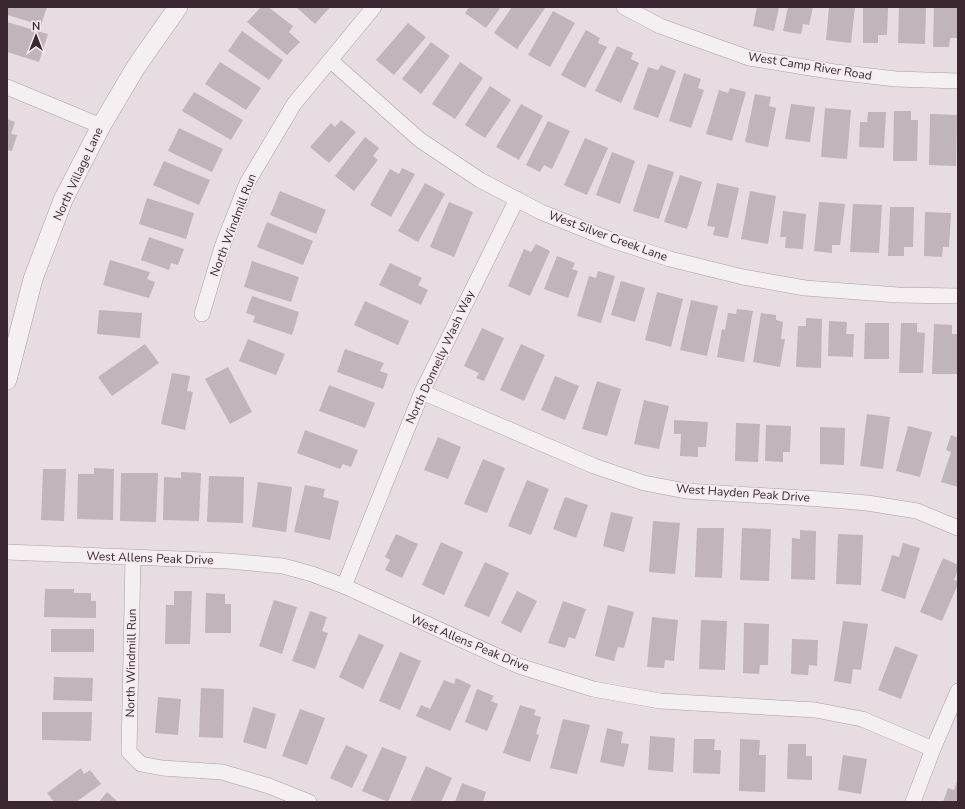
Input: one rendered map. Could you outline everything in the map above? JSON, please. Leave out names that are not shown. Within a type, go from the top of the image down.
[{"type":"street","name":"North Village Lane","points":[[7,380],[33,279],[63,200],[101,126],[136,67],[178,7]]},
{"type":"street","name":"North Windmill Run","points":[[202,314],[222,248],[247,183],[294,104],[374,7]]},
{"type":"street","name":"West Camp River Road","points":[[624,7],[660,26],[749,58],[835,72],[896,79],[958,81]]},
{"type":"street","name":"West Silver Creek Lane","points":[[330,60],[420,140],[480,180],[540,212],[611,240],[670,259],[743,276],[805,288],[898,295],[958,296]]},
{"type":"street","points":[[7,87],[101,126]]},
{"type":"street","name":"North Donnelly Wash Way","points":[[344,586],[422,392],[517,199]]},
{"type":"street","name":"West Hayden Peak Drive","points":[[422,392],[594,466],[644,483],[686,491],[867,503],[917,511],[958,528]]},
{"type":"street","name":"West Allens Peak Drive","points":[[7,552],[228,561],[283,566],[312,574],[344,586],[519,666],[593,689],[660,702],[815,710],[862,720],[933,749]]},
{"type":"street","name":"North Windmill Run","points":[[133,557],[129,752],[141,764],[162,768],[222,772],[268,786],[309,802]]},
{"type":"street","points":[[913,802],[933,749],[958,692]]},
{"type":"building","points":[[7,7],[47,7],[41,25],[7,15]]},
{"type":"building","points":[[261,7],[268,7],[293,26],[289,32],[300,42],[287,55],[247,22]]},
{"type":"building","points":[[296,7],[330,7],[315,24]]},
{"type":"building","points":[[469,7],[501,7],[486,28],[465,13]]},
{"type":"building","points":[[512,7],[545,8],[517,49],[494,33]]},
{"type":"building","points":[[757,7],[779,7],[774,31],[753,26]]},
{"type":"building","points":[[788,7],[813,7],[809,25],[803,24],[801,34],[783,31]]},
{"type":"building","points":[[829,7],[855,7],[851,43],[826,40]]},
{"type":"building","points":[[863,7],[888,7],[887,35],[878,35],[878,43],[863,43]]},
{"type":"building","points":[[899,7],[926,7],[925,44],[898,43]]},
{"type":"building","points":[[934,7],[958,7],[958,38],[950,38],[949,47],[933,47]]},
{"type":"building","points":[[553,11],[575,23],[550,67],[528,55]]},
{"type":"building","points":[[7,22],[48,34],[39,62],[7,52]]},
{"type":"building","points":[[408,23],[426,37],[394,75],[376,60]]},
{"type":"building","points":[[586,30],[600,38],[598,43],[607,47],[585,88],[561,75]]},
{"type":"building","points":[[242,31],[283,60],[269,80],[228,51]]},
{"type":"building","points":[[431,42],[450,56],[421,94],[402,79]]},
{"type":"building","points":[[617,46],[633,53],[631,59],[639,63],[621,103],[595,91]]},
{"type":"building","points":[[220,62],[261,88],[246,110],[205,84]]},
{"type":"building","points":[[460,62],[483,78],[455,119],[432,104]]},
{"type":"building","points":[[661,65],[676,71],[658,118],[633,109],[648,67],[658,70]]},
{"type":"building","points":[[684,73],[701,79],[698,88],[704,90],[691,128],[669,121]]},
{"type":"building","points":[[490,86],[511,100],[485,138],[465,125]]},
{"type":"building","points":[[730,88],[746,92],[732,141],[706,134],[719,90],[728,93]]},
{"type":"building","points":[[194,92],[243,120],[231,140],[182,111]]},
{"type":"building","points":[[755,94],[771,97],[769,106],[776,108],[768,147],[745,142]]},
{"type":"building","points":[[521,104],[543,116],[519,160],[496,147]]},
{"type":"building","points":[[791,104],[815,107],[810,142],[785,139]]},
{"type":"building","points":[[825,108],[851,110],[847,159],[821,157]]},
{"type":"building","points":[[894,111],[911,111],[911,120],[918,120],[917,161],[893,161]]},
{"type":"building","points":[[868,112],[886,112],[884,148],[859,147],[860,122],[867,122]]},
{"type":"building","points":[[930,114],[957,115],[956,166],[929,165]]},
{"type":"building","points":[[7,119],[15,122],[11,134],[17,135],[12,151],[7,150]]},
{"type":"building","points":[[341,120],[356,132],[329,163],[310,147],[331,123],[335,127]]},
{"type":"building","points":[[548,121],[570,131],[552,169],[544,165],[540,172],[526,165]]},
{"type":"building","points":[[179,128],[223,149],[212,172],[168,151]]},
{"type":"building","points":[[365,137],[379,148],[373,156],[378,160],[354,191],[335,176]]},
{"type":"building","points":[[585,138],[608,148],[587,195],[564,185]]},
{"type":"building","points":[[612,152],[635,161],[620,204],[596,195]]},
{"type":"building","points":[[164,161],[210,180],[199,205],[153,185]]},
{"type":"building","points":[[648,164],[674,172],[659,219],[633,211]]},
{"type":"building","points":[[402,168],[415,174],[391,217],[370,205],[390,169],[399,174]]},
{"type":"building","points":[[680,175],[702,182],[687,229],[664,222]]},
{"type":"building","points":[[425,183],[445,194],[418,242],[398,231]]},
{"type":"building","points":[[717,183],[739,188],[728,238],[713,235],[715,227],[707,226]]},
{"type":"building","points":[[280,191],[326,210],[316,234],[270,215]]},
{"type":"building","points":[[750,191],[776,196],[768,244],[741,239]]},
{"type":"building","points":[[147,198],[194,213],[186,239],[139,224]]},
{"type":"building","points":[[449,202],[473,212],[454,257],[430,247]]},
{"type":"building","points":[[819,202],[845,204],[840,245],[832,245],[832,253],[814,251]]},
{"type":"building","points":[[853,204],[882,205],[879,253],[850,252]]},
{"type":"building","points":[[890,207],[914,207],[913,247],[904,247],[904,256],[888,256]]},
{"type":"building","points":[[783,211],[806,214],[803,249],[785,248],[786,237],[780,237]]},
{"type":"building","points":[[925,212],[951,213],[949,247],[943,247],[942,257],[924,256]]},
{"type":"building","points":[[267,222],[313,241],[303,265],[257,247]]},
{"type":"building","points":[[149,237],[184,249],[178,265],[171,263],[169,270],[141,260]]},
{"type":"building","points":[[536,244],[550,251],[530,296],[508,286],[524,249],[531,252]]},
{"type":"building","points":[[557,256],[575,263],[572,269],[578,271],[568,298],[544,289]]},
{"type":"building","points":[[110,260],[150,272],[147,279],[155,282],[149,298],[103,285]]},
{"type":"building","points":[[252,261],[299,277],[291,302],[244,287]]},
{"type":"building","points":[[390,263],[422,278],[418,285],[428,290],[421,305],[379,285]]},
{"type":"building","points":[[598,271],[615,276],[601,323],[577,316],[589,276],[596,278]]},
{"type":"building","points":[[621,281],[645,288],[635,322],[611,315]]},
{"type":"building","points":[[657,292],[683,299],[671,347],[645,340]]},
{"type":"building","points":[[252,296],[299,312],[292,335],[253,322],[255,316],[246,313]]},
{"type":"building","points":[[691,300],[718,306],[707,356],[680,350]]},
{"type":"building","points":[[365,301],[409,321],[398,345],[354,325]]},
{"type":"building","points":[[737,309],[753,311],[744,362],[717,357],[722,329],[725,330],[728,313],[736,314]]},
{"type":"building","points":[[99,310],[142,313],[140,338],[97,334]]},
{"type":"building","points":[[761,313],[776,315],[776,320],[783,322],[781,339],[785,339],[780,367],[753,362]]},
{"type":"building","points":[[806,318],[822,319],[821,368],[796,367],[798,326],[806,326]]},
{"type":"building","points":[[829,321],[847,322],[846,334],[854,334],[853,357],[828,356]]},
{"type":"building","points":[[865,323],[889,323],[889,359],[864,359]]},
{"type":"building","points":[[901,323],[917,323],[917,332],[925,333],[923,373],[899,373]]},
{"type":"building","points":[[934,324],[952,325],[952,334],[958,334],[958,374],[932,374]]},
{"type":"building","points":[[482,328],[504,338],[484,381],[476,378],[479,373],[464,366]]},
{"type":"building","points":[[248,339],[285,354],[276,375],[239,361]]},
{"type":"building","points":[[145,344],[159,363],[112,396],[98,377]]},
{"type":"building","points":[[521,344],[545,355],[524,401],[500,390]]},
{"type":"building","points":[[345,349],[384,363],[380,371],[388,374],[383,389],[337,372]]},
{"type":"building","points":[[228,367],[252,412],[230,424],[205,379]]},
{"type":"building","points":[[172,373],[190,376],[187,391],[193,392],[185,430],[161,424]]},
{"type":"building","points":[[555,376],[579,386],[565,420],[541,410]]},
{"type":"building","points":[[597,381],[621,389],[607,436],[582,429]]},
{"type":"building","points":[[329,385],[375,403],[365,428],[319,411]]},
{"type":"building","points":[[644,400],[669,406],[659,449],[634,444]]},
{"type":"building","points":[[867,414],[890,417],[883,469],[860,466]]},
{"type":"building","points":[[674,420],[708,422],[706,447],[698,447],[698,457],[680,456],[681,434],[674,434]]},
{"type":"building","points":[[736,423],[760,424],[758,462],[735,461]]},
{"type":"building","points":[[766,425],[791,426],[790,452],[783,452],[783,462],[765,461]]},
{"type":"building","points":[[908,426],[932,432],[920,477],[896,471]]},
{"type":"building","points":[[820,427],[845,428],[844,465],[820,464]]},
{"type":"building","points":[[305,430],[358,450],[351,467],[343,464],[340,469],[297,453]]},
{"type":"building","points":[[951,435],[958,438],[958,487],[941,482],[951,452],[946,450]]},
{"type":"building","points":[[438,437],[461,447],[448,479],[424,470]]},
{"type":"building","points":[[483,459],[505,468],[487,513],[464,504]]},
{"type":"building","points":[[94,468],[114,469],[113,520],[77,519],[78,474],[94,474]]},
{"type":"building","points":[[43,469],[66,469],[64,521],[41,520]]},
{"type":"building","points":[[181,472],[201,473],[199,521],[163,520],[164,477],[181,478]]},
{"type":"building","points":[[121,473],[158,473],[156,522],[120,521]]},
{"type":"building","points":[[209,476],[244,477],[243,523],[207,522]]},
{"type":"building","points":[[527,480],[549,489],[531,535],[508,526]]},
{"type":"building","points":[[258,482],[292,487],[286,532],[252,527]]},
{"type":"building","points":[[305,485],[325,489],[323,497],[339,501],[330,540],[294,532]]},
{"type":"building","points":[[565,497],[588,505],[576,538],[553,529]]},
{"type":"building","points":[[611,512],[633,517],[624,552],[603,546]]},
{"type":"building","points":[[653,521],[680,523],[675,574],[649,572]]},
{"type":"building","points":[[697,528],[724,528],[722,578],[695,577]]},
{"type":"building","points":[[742,528],[771,529],[769,581],[740,580]]},
{"type":"building","points":[[800,530],[816,531],[815,580],[791,579],[792,538],[800,539]]},
{"type":"building","points":[[396,534],[418,544],[402,578],[385,570],[390,560],[385,557]]},
{"type":"building","points":[[838,534],[863,535],[861,585],[836,584]]},
{"type":"building","points":[[441,542],[463,552],[444,595],[422,585]]},
{"type":"building","points":[[903,543],[920,548],[905,599],[881,591],[892,555],[899,557]]},
{"type":"building","points":[[943,558],[958,565],[958,570],[954,580],[958,581],[958,584],[942,621],[920,612]]},
{"type":"building","points":[[485,562],[509,573],[489,617],[464,606]]},
{"type":"building","points":[[45,589],[74,589],[74,593],[91,593],[91,601],[96,601],[96,618],[44,617]]},
{"type":"building","points":[[174,591],[192,591],[190,644],[165,644],[166,605],[174,605]]},
{"type":"building","points":[[517,591],[537,601],[521,633],[501,623]]},
{"type":"building","points":[[206,593],[225,594],[225,604],[231,604],[231,633],[205,633]]},
{"type":"building","points":[[274,600],[297,607],[282,654],[259,646]]},
{"type":"building","points":[[563,601],[586,609],[575,639],[569,637],[565,648],[548,643]]},
{"type":"building","points":[[608,605],[634,612],[624,648],[618,647],[614,661],[595,656]]},
{"type":"building","points":[[310,611],[327,617],[322,631],[328,633],[315,669],[292,661]]},
{"type":"building","points":[[652,617],[678,620],[674,661],[665,660],[664,668],[647,667]]},
{"type":"building","points":[[701,620],[727,621],[725,670],[699,669]]},
{"type":"building","points":[[843,621],[868,624],[861,670],[853,669],[851,684],[834,681]]},
{"type":"building","points":[[744,623],[769,624],[768,665],[760,665],[759,674],[743,673]]},
{"type":"building","points":[[51,629],[94,629],[94,652],[51,652]]},
{"type":"building","points":[[359,634],[384,645],[363,689],[339,677]]},
{"type":"building","points":[[792,639],[818,640],[817,666],[809,665],[808,675],[791,674]]},
{"type":"building","points":[[895,646],[918,655],[901,699],[878,690]]},
{"type":"building","points":[[400,652],[421,661],[400,710],[379,701]]},
{"type":"building","points":[[54,677],[93,678],[92,701],[53,700]]},
{"type":"building","points":[[456,678],[471,685],[450,731],[416,716],[421,705],[430,709],[444,680],[454,684]]},
{"type":"building","points":[[201,688],[224,689],[223,738],[199,737]]},
{"type":"building","points":[[477,689],[494,696],[491,701],[498,704],[487,731],[465,722]]},
{"type":"building","points":[[158,697],[181,699],[178,735],[155,733]]},
{"type":"building","points":[[520,705],[536,710],[534,715],[541,717],[536,734],[539,735],[530,762],[503,753]]},
{"type":"building","points":[[253,707],[276,714],[266,749],[243,742]]},
{"type":"building","points":[[300,709],[325,718],[307,765],[282,756]]},
{"type":"building","points":[[42,712],[92,712],[91,741],[42,740]]},
{"type":"building","points":[[563,719],[590,725],[577,774],[550,768]]},
{"type":"building","points":[[607,728],[623,732],[621,743],[629,744],[624,767],[600,762]]},
{"type":"building","points":[[650,736],[675,738],[673,772],[648,770]]},
{"type":"building","points":[[694,739],[715,739],[714,750],[721,750],[720,774],[693,773]]},
{"type":"building","points":[[740,739],[760,740],[759,755],[766,755],[765,792],[739,791]]},
{"type":"building","points":[[788,744],[806,744],[806,756],[812,756],[812,780],[787,779]]},
{"type":"building","points":[[346,745],[368,755],[352,788],[330,778]]},
{"type":"building","points":[[382,747],[407,757],[388,802],[362,791]]},
{"type":"building","points":[[843,755],[867,759],[861,794],[838,790]]},
{"type":"building","points":[[426,766],[452,778],[441,802],[410,802]]},
{"type":"building","points":[[81,768],[84,774],[90,770],[101,784],[76,802],[54,802],[47,793]]},
{"type":"building","points":[[957,782],[958,802],[943,802],[948,788],[954,790]]},
{"type":"building","points":[[462,783],[486,792],[483,802],[455,802]]},
{"type":"building","points":[[107,792],[118,802],[99,802]]}]
